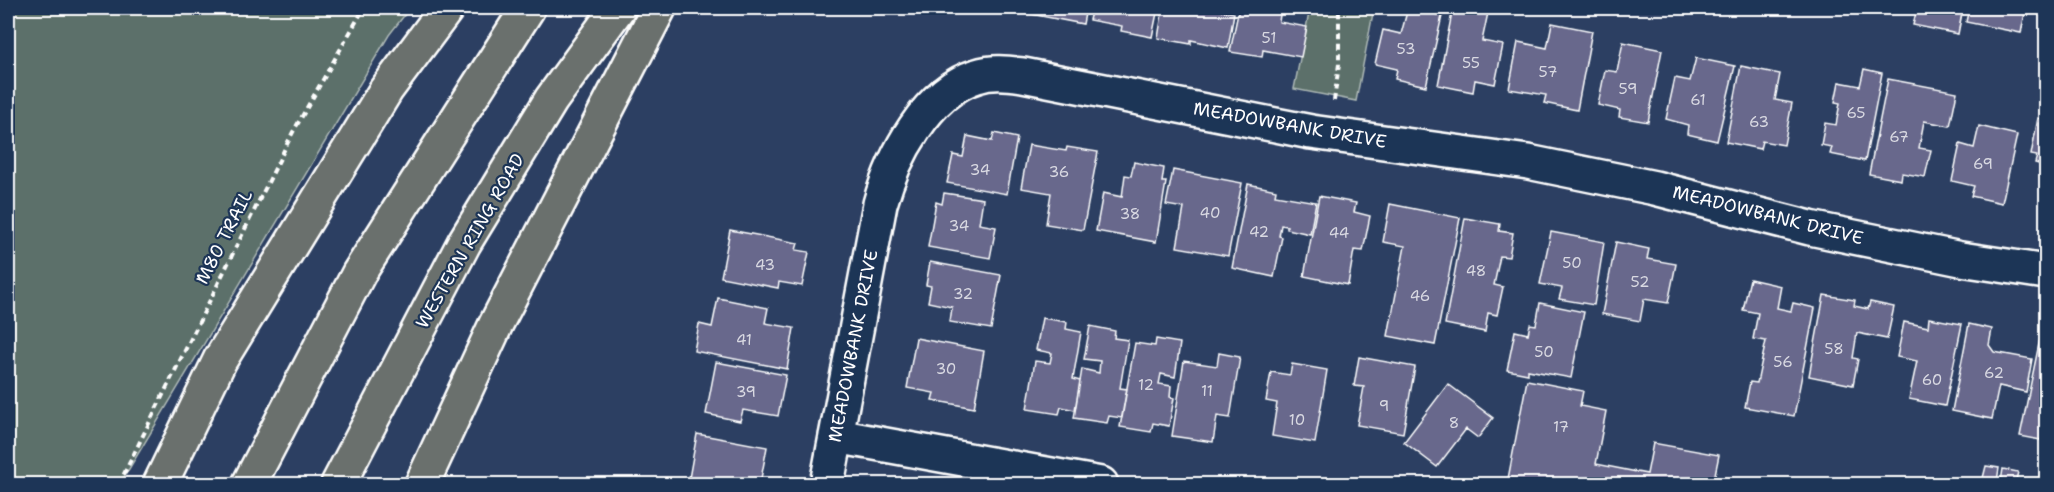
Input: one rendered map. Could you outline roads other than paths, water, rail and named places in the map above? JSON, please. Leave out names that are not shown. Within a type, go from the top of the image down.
[{"type":"highway","points":[[160,484],[220,360],[386,90],[447,8]]},
{"type":"highway","points":[[249,484],[359,273],[528,8]]},
{"type":"highway","name":"WESTERN RING ROAD","points":[[338,484],[464,243],[551,100],[618,8]]},
{"type":"highway","points":[[422,484],[496,324],[659,8]]},
{"type":"street","name":"MEADOWBANK DRIVE","points":[[827,484],[880,204],[889,172],[906,140],[938,101],[957,85],[977,76],[999,72],[1311,132],[1528,162],[1655,188],[1810,228],[1961,259],[2046,272]]},
{"type":"street","points":[[836,436],[1101,484]]}]
